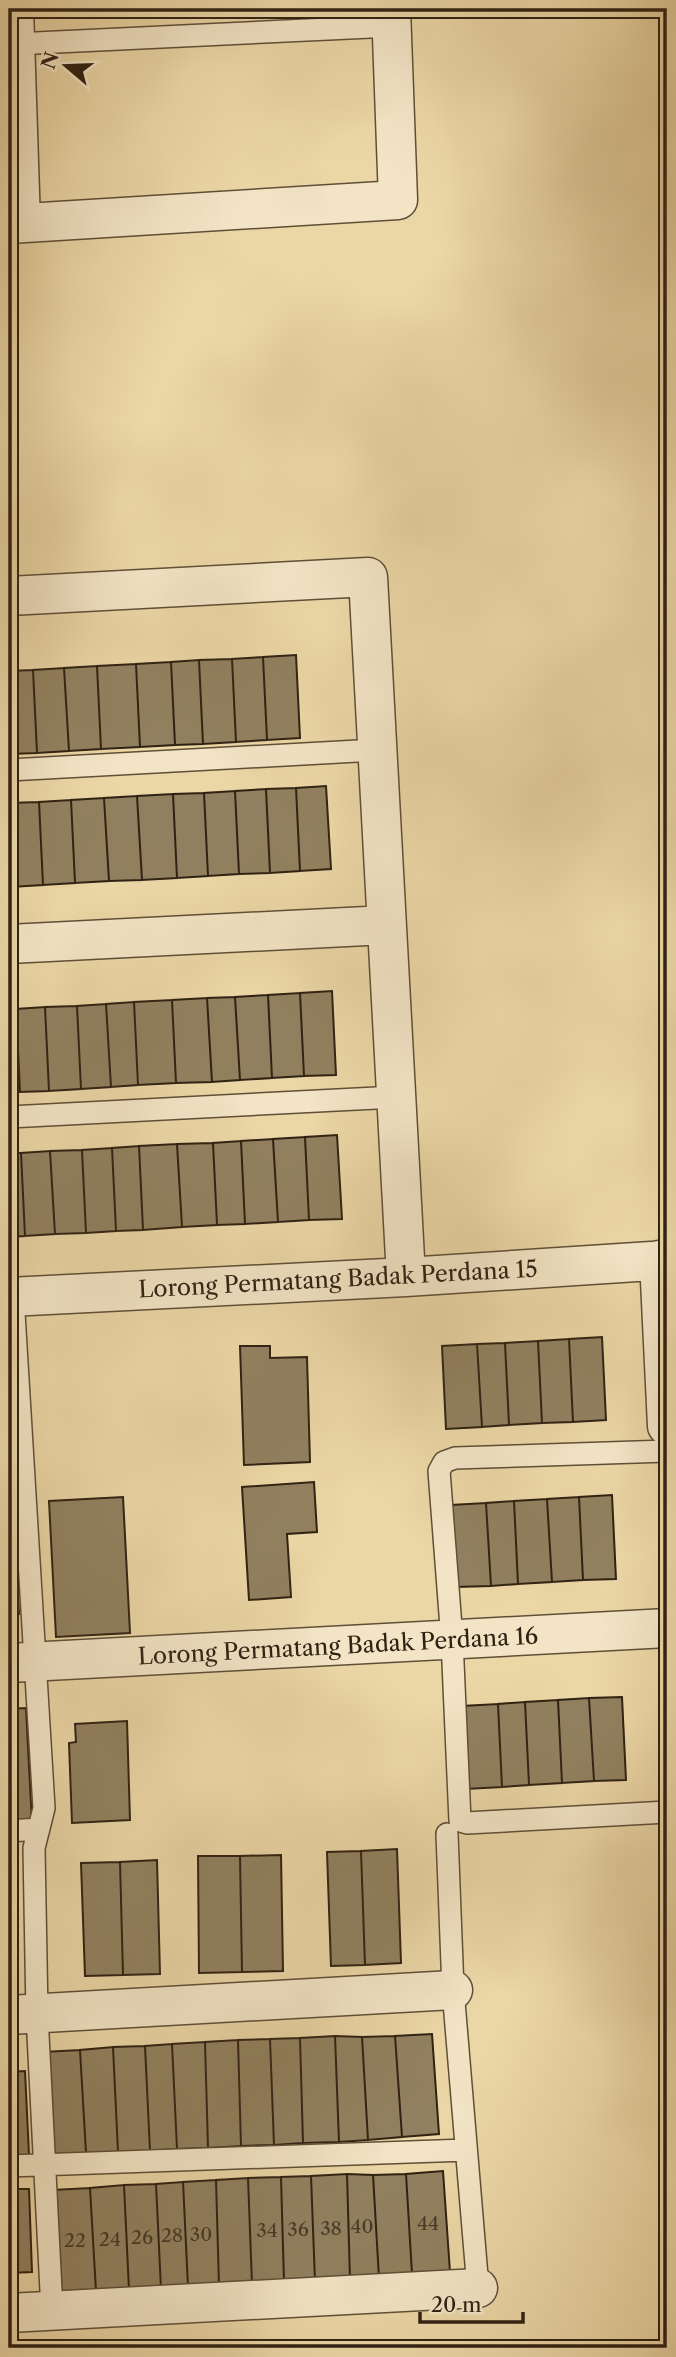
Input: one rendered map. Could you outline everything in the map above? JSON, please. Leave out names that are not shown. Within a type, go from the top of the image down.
[{"type":"street","points":[[14,26],[15,223],[398,200],[391,17]]},
{"type":"street","points":[[9,596],[368,577],[407,1277]]},
{"type":"street","points":[[9,944],[386,925]]},
{"type":"street","points":[[663,1260],[667,1426]]},
{"type":"street","name":"Lorong Permatang Badak Perdana 15","points":[[11,1297],[407,1277],[663,1260]]},
{"type":"street","name":"Lorong Permatang Badak Perdana 16","points":[[22,1662],[667,1628]]},
{"type":"street","points":[[23,2015],[453,1990]]},
{"type":"street","points":[[9,2313],[478,2288]]},
{"type":"lane","points":[[14,26],[391,17]]},
{"type":"lane","points":[[9,770],[376,750]]},
{"type":"lane","points":[[9,1117],[396,1097]]},
{"type":"lane","points":[[11,1297],[22,1662],[44,1808],[34,1848],[23,2015],[46,2165],[52,2311]]},
{"type":"lane","points":[[667,1451],[455,1458],[444,1462],[439,1471],[452,1640],[460,1821],[467,1823],[667,1812]]},
{"type":"lane","points":[[9,1831],[38,1829]]},
{"type":"lane","points":[[447,1833],[453,1990],[478,2288]]},
{"type":"lane","points":[[9,2166],[466,2150]]},
{"type":"building","points":[[296,655],[300,738],[267,740],[263,657]]},
{"type":"building","points":[[263,657],[267,740],[236,742],[232,659]]},
{"type":"building","points":[[232,659],[236,742],[203,744],[199,660]]},
{"type":"building","points":[[199,660],[203,744],[175,745],[171,662]]},
{"type":"building","points":[[171,662],[175,745],[140,747],[136,664]]},
{"type":"building","points":[[136,664],[140,747],[101,749],[97,666]]},
{"type":"building","points":[[97,666],[101,749],[69,751],[64,668]]},
{"type":"building","points":[[64,668],[69,751],[37,753],[33,670]]},
{"type":"building","points":[[33,670],[37,753],[9,754],[9,671]]},
{"type":"building","points":[[326,786],[331,869],[300,871],[296,788]]},
{"type":"building","points":[[296,788],[300,871],[270,873],[266,789]]},
{"type":"building","points":[[266,789],[270,873],[239,874],[235,791]]},
{"type":"building","points":[[235,791],[239,874],[208,876],[204,793]]},
{"type":"building","points":[[204,793],[208,876],[177,878],[173,794]]},
{"type":"building","points":[[173,794],[177,878],[142,880],[137,796]]},
{"type":"building","points":[[137,796],[142,880],[109,881],[104,798]]},
{"type":"building","points":[[104,798],[109,881],[75,883],[71,800]]},
{"type":"building","points":[[71,800],[75,883],[43,885],[39,802]]},
{"type":"building","points":[[39,802],[43,885],[11,887],[9,803]]},
{"type":"building","points":[[332,991],[336,1075],[304,1076],[300,993]]},
{"type":"building","points":[[300,993],[304,1076],[272,1078],[268,995]]},
{"type":"building","points":[[268,995],[272,1078],[240,1080],[235,997]]},
{"type":"building","points":[[235,997],[240,1080],[212,1082],[207,998]]},
{"type":"building","points":[[207,998],[212,1082],[176,1083],[172,1000]]},
{"type":"building","points":[[172,1000],[176,1083],[138,1085],[134,1002]]},
{"type":"building","points":[[134,1002],[138,1085],[111,1087],[106,1004]]},
{"type":"building","points":[[106,1004],[111,1087],[81,1089],[77,1006]]},
{"type":"building","points":[[77,1006],[81,1089],[49,1091],[45,1007]]},
{"type":"building","points":[[45,1007],[49,1091],[20,1092],[16,1009]]},
{"type":"building","points":[[9,1009],[16,1009],[20,1092],[9,1092]]},
{"type":"building","points":[[337,1135],[342,1219],[309,1220],[305,1137]]},
{"type":"building","points":[[305,1137],[309,1220],[278,1222],[273,1139]]},
{"type":"building","points":[[273,1139],[278,1222],[245,1224],[241,1141]]},
{"type":"building","points":[[241,1141],[245,1224],[217,1225],[213,1143]]},
{"type":"building","points":[[213,1143],[217,1225],[182,1227],[177,1144]]},
{"type":"building","points":[[177,1144],[182,1227],[143,1230],[139,1146]]},
{"type":"building","points":[[139,1146],[143,1230],[116,1231],[112,1148]]},
{"type":"building","points":[[112,1148],[116,1231],[86,1233],[82,1150]]},
{"type":"building","points":[[82,1150],[86,1233],[55,1234],[50,1151]]},
{"type":"building","points":[[50,1151],[55,1234],[25,1236],[21,1153]]},
{"type":"building","points":[[9,1153],[21,1153],[25,1236],[9,1237]]},
{"type":"building","points":[[602,1337],[606,1420],[573,1422],[569,1339]]},
{"type":"building","points":[[569,1339],[573,1422],[542,1423],[538,1341]]},
{"type":"building","points":[[538,1341],[542,1423],[509,1425],[505,1343]]},
{"type":"building","points":[[505,1343],[509,1425],[482,1427],[477,1344]]},
{"type":"building","points":[[477,1344],[482,1427],[446,1429],[442,1346]]},
{"type":"building","points":[[240,1346],[270,1346],[270,1358],[307,1357],[310,1462],[244,1465]]},
{"type":"building","points":[[314,1482],[317,1532],[287,1534],[291,1597],[249,1600],[242,1487]]},
{"type":"building","points":[[612,1495],[616,1579],[583,1580],[579,1497]]},
{"type":"building","points":[[123,1497],[130,1633],[56,1637],[49,1501]]},
{"type":"building","points":[[579,1497],[583,1580],[552,1582],[547,1499]]},
{"type":"building","points":[[9,1499],[13,1499],[19,1614],[9,1614]]},
{"type":"building","points":[[547,1499],[552,1582],[518,1584],[514,1501]]},
{"type":"building","points":[[514,1501],[518,1584],[491,1586],[486,1503]]},
{"type":"building","points":[[486,1503],[491,1586],[455,1587],[451,1505]]},
{"type":"building","points":[[622,1697],[626,1780],[594,1781],[589,1698]]},
{"type":"building","points":[[589,1698],[594,1781],[562,1783],[558,1700]]},
{"type":"building","points":[[558,1700],[562,1783],[529,1785],[525,1702]]},
{"type":"building","points":[[525,1702],[529,1785],[502,1787],[498,1704]]},
{"type":"building","points":[[498,1704],[502,1787],[466,1789],[462,1706]]},
{"type":"building","points":[[26,1708],[32,1823],[9,1824],[9,1709]]},
{"type":"building","points":[[127,1721],[130,1820],[72,1823],[69,1743],[76,1742],[75,1724]]},
{"type":"building","points":[[397,1849],[401,1963],[365,1965],[361,1851]]},
{"type":"building","points":[[361,1851],[365,1965],[331,1966],[327,1852]]},
{"type":"building","points":[[281,1855],[283,1971],[242,1972],[240,1856]]},
{"type":"building","points":[[198,1856],[240,1856],[242,1972],[199,1973]]},
{"type":"building","points":[[157,1860],[160,1974],[123,1975],[120,1862]]},
{"type":"building","points":[[120,1862],[123,1975],[85,1976],[81,1863]]},
{"type":"building","points":[[9,1864],[15,1980],[9,1980]]},
{"type":"building","points":[[432,2034],[439,2134],[402,2137],[395,2036]]},
{"type":"building","points":[[335,2036],[362,2037],[368,2140],[339,2142]]},
{"type":"building","points":[[335,2036],[339,2142],[303,2143],[300,2038]]},
{"type":"building","points":[[395,2036],[402,2137],[368,2140],[362,2037]]},
{"type":"building","points":[[300,2038],[303,2143],[274,2145],[270,2039]]},
{"type":"building","points":[[270,2039],[274,2145],[241,2146],[238,2040]]},
{"type":"building","points":[[238,2040],[241,2146],[208,2148],[205,2042]]},
{"type":"building","points":[[205,2042],[208,2148],[177,2149],[172,2044]]},
{"type":"building","points":[[172,2044],[177,2149],[150,2151],[145,2046]]},
{"type":"building","points":[[145,2046],[150,2151],[118,2152],[113,2047]]},
{"type":"building","points":[[113,2047],[118,2152],[86,2153],[80,2050]]},
{"type":"building","points":[[80,2050],[86,2153],[48,2155],[43,2052]]},
{"type":"building","points":[[25,2071],[29,2155],[9,2156],[9,2072]]},
{"type":"building","points":[[443,2171],[450,2272],[412,2274],[406,2174]]},
{"type":"building","points":[[347,2174],[373,2175],[379,2278],[350,2280]]},
{"type":"building","points":[[347,2174],[350,2280],[315,2281],[311,2176]]},
{"type":"building","points":[[406,2174],[412,2274],[379,2278],[373,2175]]},
{"type":"building","points":[[311,2176],[315,2281],[284,2282],[281,2177]]},
{"type":"building","points":[[281,2177],[284,2282],[252,2284],[248,2178]]},
{"type":"building","points":[[248,2178],[252,2284],[219,2286],[216,2180]]},
{"type":"building","points":[[216,2180],[219,2286],[188,2287],[183,2182]]},
{"type":"building","points":[[183,2182],[188,2287],[161,2289],[156,2184]]},
{"type":"building","points":[[156,2184],[161,2289],[129,2290],[124,2185]]},
{"type":"building","points":[[124,2185],[129,2290],[96,2291],[90,2188]]},
{"type":"building","points":[[90,2188],[96,2291],[59,2293],[53,2190]]},
{"type":"building","points":[[9,2189],[29,2189],[32,2272],[9,2273]]}]
